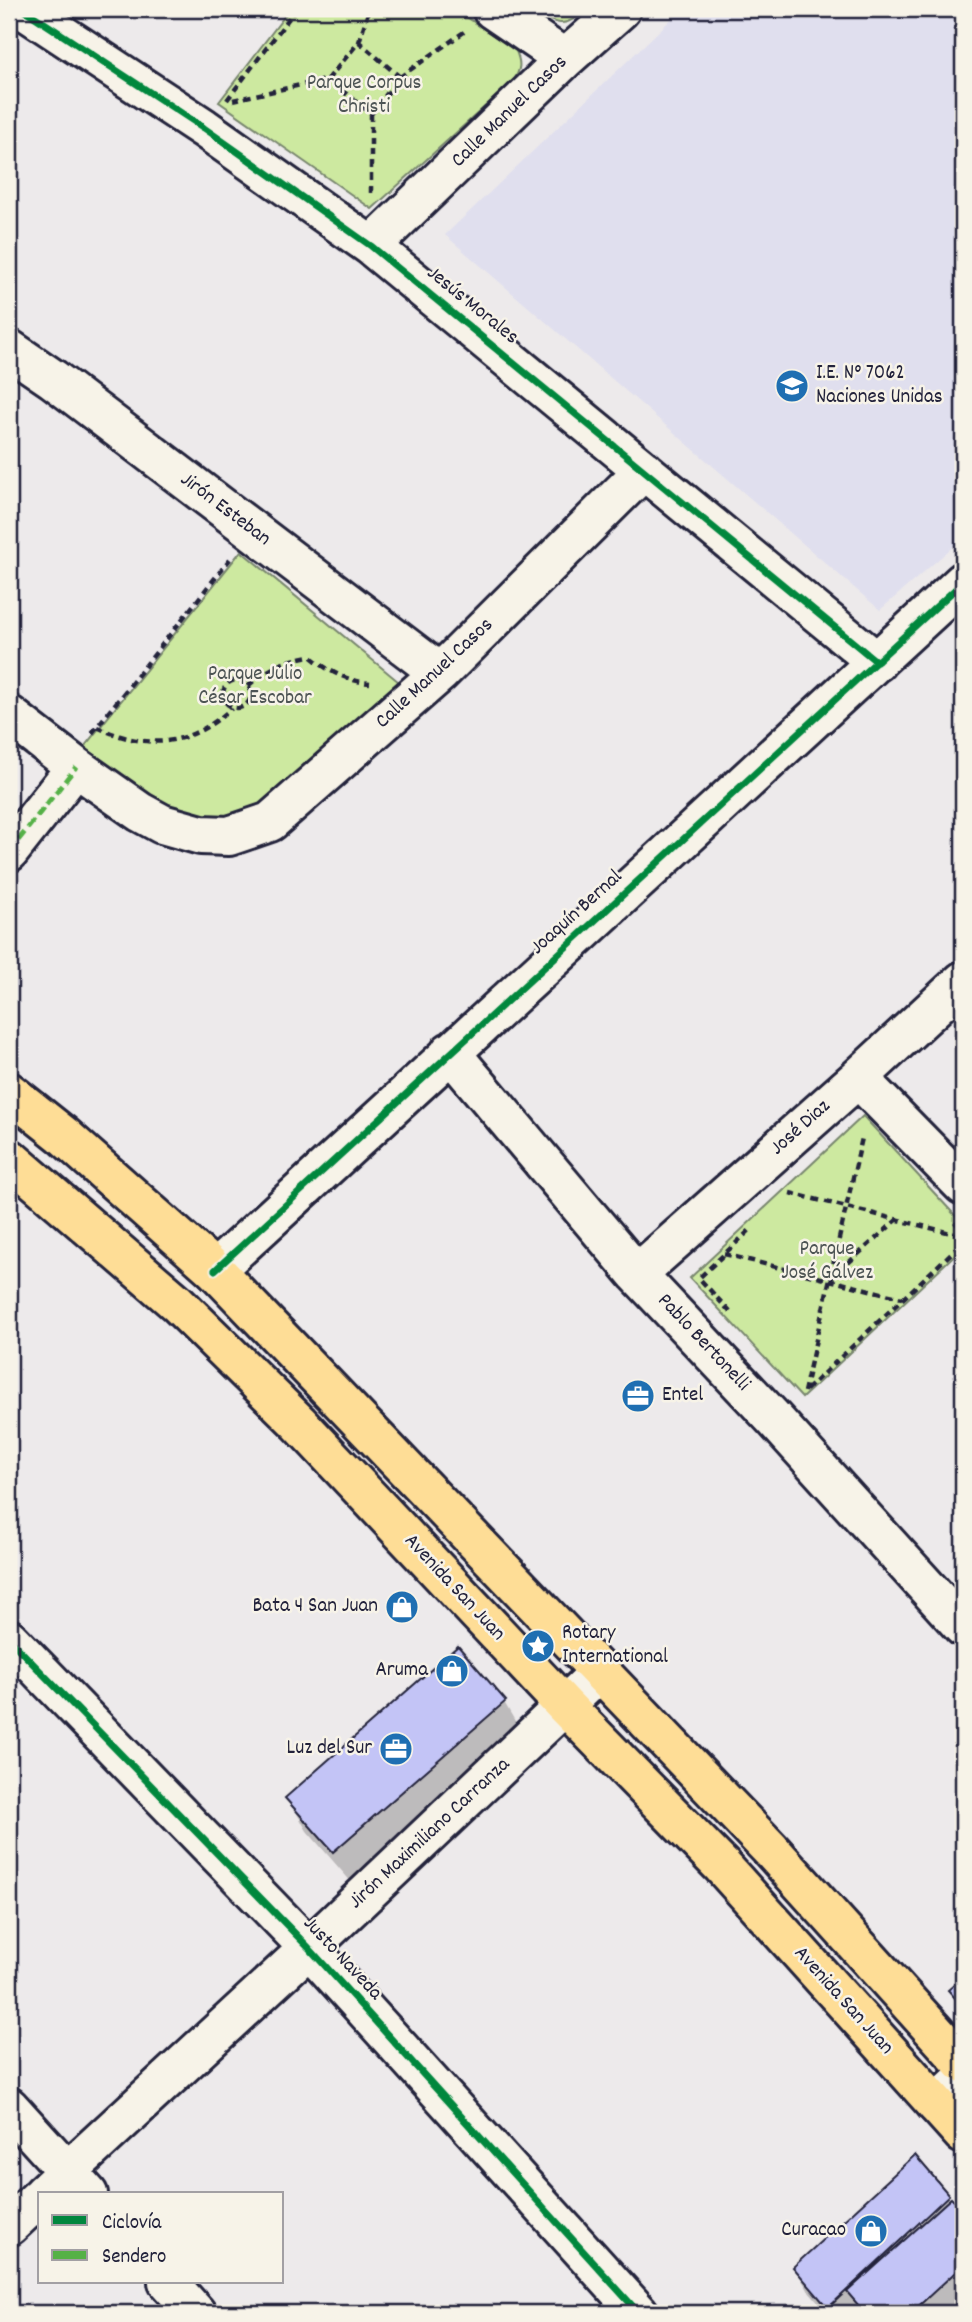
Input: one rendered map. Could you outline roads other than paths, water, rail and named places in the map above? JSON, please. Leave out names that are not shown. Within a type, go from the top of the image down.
[{"type":"main road","points":[[9,1092],[63,1135],[215,1270],[771,1850],[963,2063]]},
{"type":"main road","name":"Avenida San Juan","points":[[9,1158],[177,1303],[271,1395],[565,1706],[722,1866],[950,2091],[963,2134]]},
{"type":"street","name":"Jesús Morales","points":[[23,9],[204,128],[371,246],[877,662]]},
{"type":"street","name":"Calle Manuel Casos","points":[[371,246],[565,59],[621,9]]},
{"type":"street","points":[[482,18],[565,59]]},
{"type":"street","name":"Jirón Esteban","points":[[9,349],[53,379],[440,673]]},
{"type":"street","name":"Calle Manuel Casos","points":[[9,715],[73,765],[140,812],[162,824],[201,835],[229,836],[270,822],[440,673],[644,470]]},
{"type":"street","name":"Joaquín Bernal","points":[[215,1270],[963,582]]},
{"type":"street","points":[[9,852],[73,765]]},
{"type":"street","name":"José Diaz","points":[[638,1274],[963,981]]},
{"type":"street","name":"Pablo Bertonelli","points":[[450,1052],[638,1274],[963,1627]]},
{"type":"street","points":[[858,1078],[963,1185]]},
{"type":"street","name":"Justo Naveda","points":[[9,1639],[309,1948],[639,2313]]},
{"type":"street","name":"Jirón Maximiliano Carranza","points":[[60,2189],[600,1672]]},
{"type":"street","points":[[9,2106],[60,2189]]},
{"type":"street","name":"Jirón Maximiliano Carranza","points":[[9,2226],[38,2205]]},
{"type":"street","points":[[170,2284],[196,2313]]},
{"type":"place","name":"I.E. N° 7062 Naciones Unidas","points":[[792,386]]},
{"type":"place","name":"Entel","points":[[638,1396]]},
{"type":"place","name":"Bata 4 San Juan","points":[[402,1607]]},
{"type":"place","name":"Rotary International","points":[[538,1646]]},
{"type":"place","name":"Aruma","points":[[452,1671]]},
{"type":"place","name":"Luz del Sur","points":[[396,1749]]},
{"type":"place","name":"Curacao","points":[[871,2231]]},
{"type":"park label","name":"Parque Corpus Christi","points":[[364,96]]},
{"type":"park label","name":"Parque Julio César Escobar","points":[[255,687]]},
{"type":"park label","name":"Parque José Gálvez","points":[[827,1262]]}]
